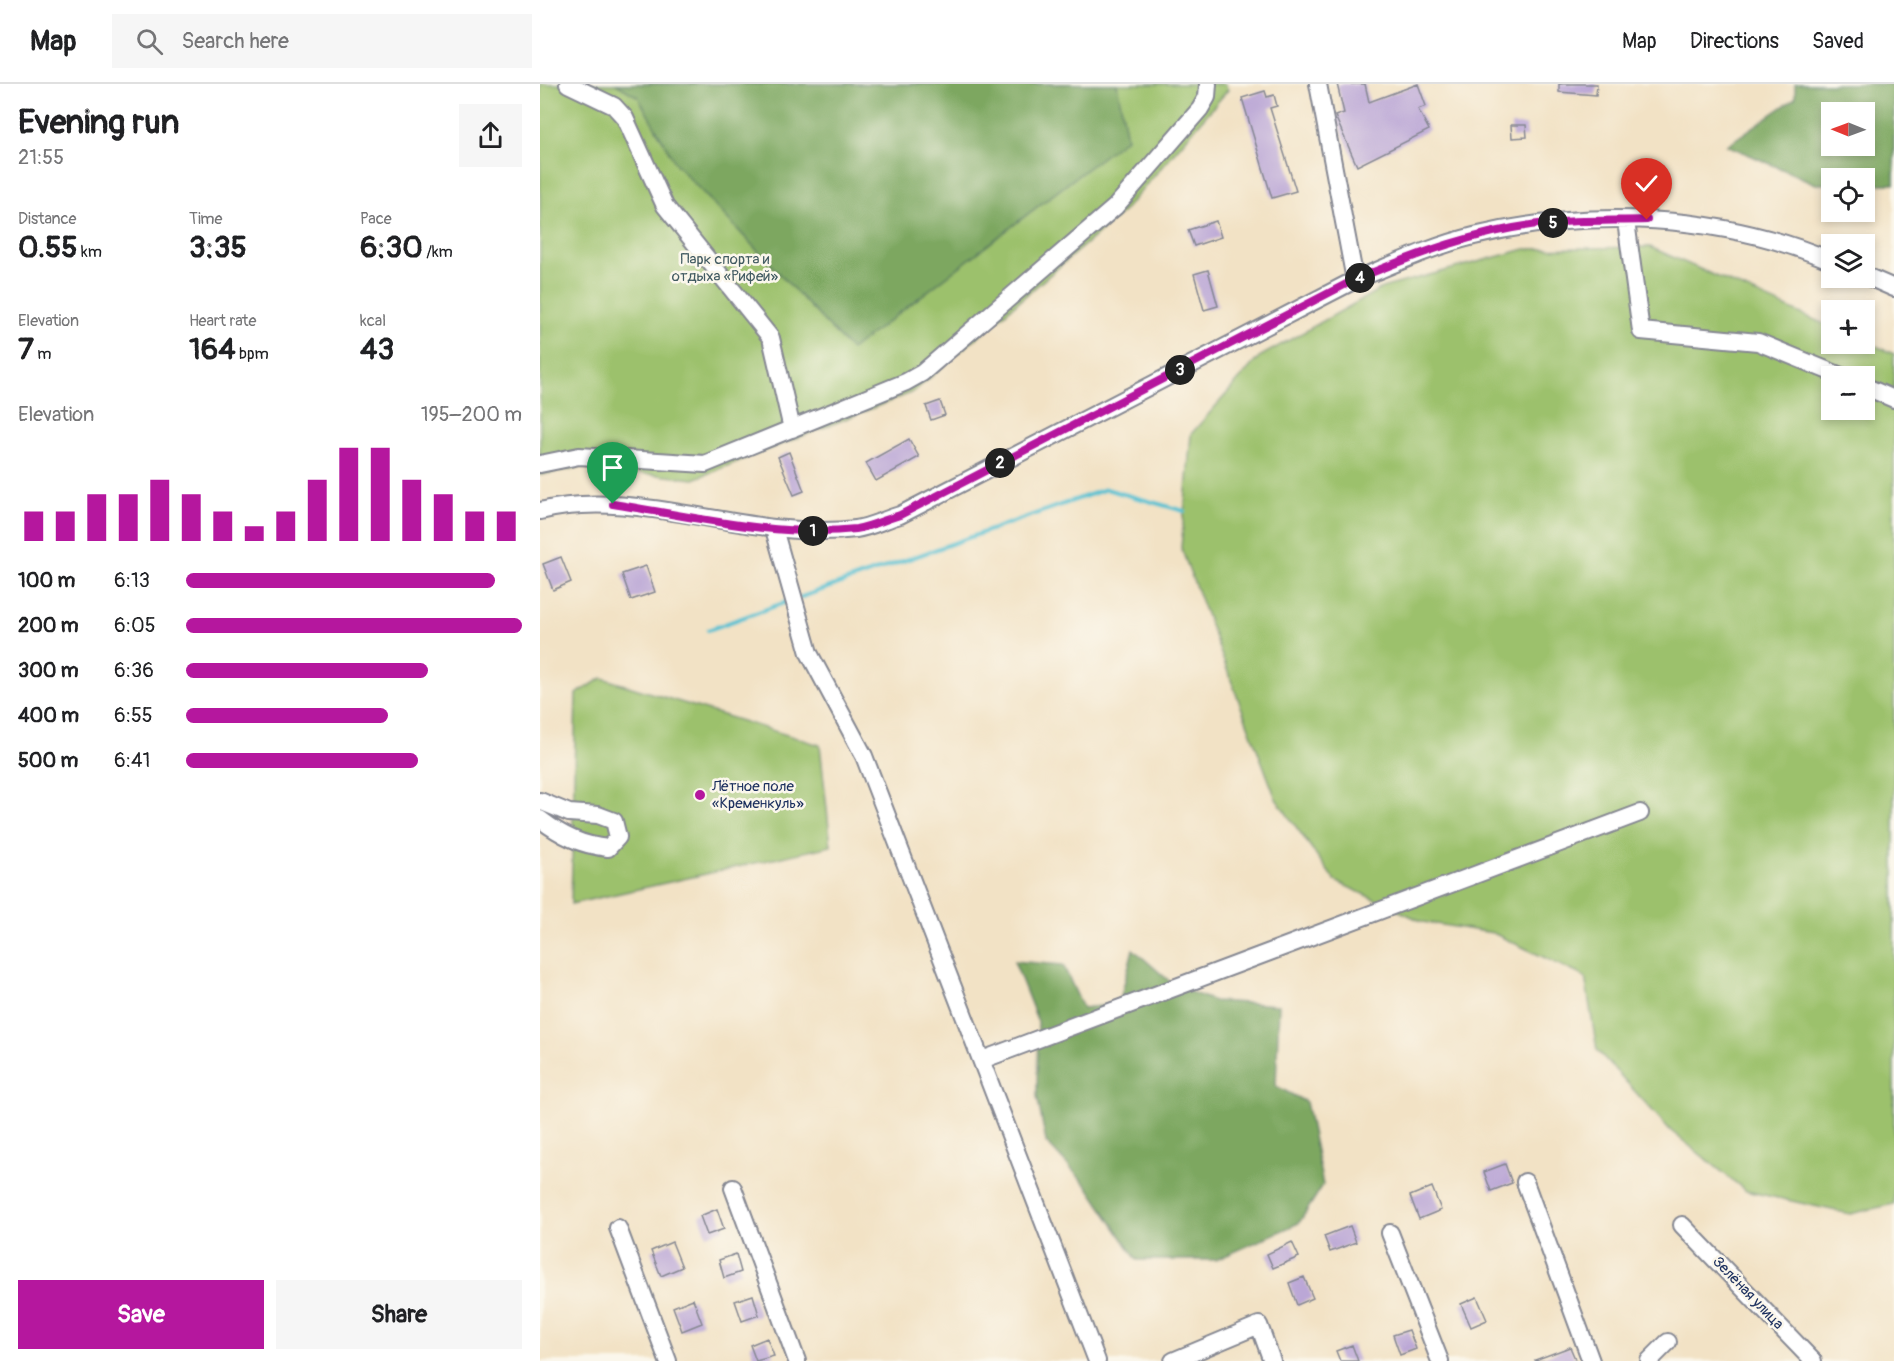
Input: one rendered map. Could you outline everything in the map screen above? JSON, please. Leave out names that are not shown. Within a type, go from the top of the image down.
[{"type":"street","points":[[568,84],[614,106],[626,118],[665,206],[771,338],[792,429]]},
{"type":"street","points":[[540,464],[579,456],[705,464],[906,382],[922,373],[1115,207],[1200,109],[1207,97],[1208,84]]},
{"type":"street","points":[[1318,84],[1354,280]]},
{"type":"street","points":[[540,511],[613,504],[774,529],[814,531],[858,528],[900,515],[1354,280],[1414,255],[1474,236],[1547,223],[1647,220],[1726,229],[1805,249],[1821,256]]},
{"type":"street","points":[[1626,221],[1641,331],[1758,342],[1821,368]]},
{"type":"street","points":[[1875,280],[1894,288]]},
{"type":"street","points":[[1875,391],[1894,399]]},
{"type":"street","points":[[774,529],[809,653],[864,756],[1097,1361]]},
{"type":"street","points":[[540,801],[569,813],[598,815],[614,821],[618,837],[608,848],[585,845],[558,833],[540,819]]},
{"type":"street","points":[[981,1060],[1640,813]]},
{"type":"street","points":[[1525,1182],[1591,1361]]},
{"type":"street","points":[[733,1188],[797,1361]]},
{"type":"street","name":"Зелёная улица","points":[[1682,1225],[1813,1361]]},
{"type":"street","points":[[618,1228],[668,1361]]},
{"type":"street","points":[[1390,1233],[1440,1361]]},
{"type":"street","points":[[1173,1361],[1259,1325],[1272,1361]]},
{"type":"street","points":[[1649,1361],[1668,1342]]},
{"type":"green space","name":"Парк спорта и отдыха «Рифей»","points":[[540,84],[1225,84],[1228,90],[1123,212],[913,392],[694,479],[581,467],[540,475]]},
{"type":"green space","points":[[616,84],[1117,84],[1127,138],[851,350],[676,164],[638,97]]},
{"type":"green space","points":[[1795,84],[1894,84],[1894,184],[1875,184],[1875,168],[1821,168],[1821,184],[1816,184],[1727,145],[1795,98]]},
{"type":"green space","points":[[1650,247],[1821,323],[1821,354],[1875,354],[1875,345],[1894,354],[1894,1204],[1850,1214],[1746,1191],[1671,1131],[1597,1050],[1585,977],[1493,933],[1423,922],[1335,881],[1276,799],[1181,548],[1191,434],[1259,357],[1382,288],[1525,249]]},
{"type":"green space","name":"Лётное поле «Кременкуль»","points":[[602,678],[820,745],[831,846],[571,904],[576,694]]},
{"type":"green space","points":[[1133,949],[1175,986],[1214,1001],[1279,1005],[1276,1086],[1306,1102],[1323,1185],[1299,1223],[1216,1260],[1137,1260],[1088,1187],[1046,1142],[1037,1096],[1038,1022],[1014,961],[1063,965],[1083,1008],[1119,1004]]},
{"type":"building","points":[[1337,84],[1365,84],[1369,102],[1418,84],[1426,106],[1418,109],[1429,130],[1357,166],[1335,116],[1344,113]]},
{"type":"building","points":[[1559,84],[1597,84],[1596,95],[1559,92]]},
{"type":"building","points":[[1265,91],[1267,97],[1274,95],[1277,106],[1270,108],[1296,191],[1272,198],[1242,98]]},
{"type":"building","points":[[1511,125],[1526,125],[1527,137],[1512,138]]},
{"type":"building","points":[[1216,221],[1221,237],[1194,246],[1188,230]]},
{"type":"building","points":[[1208,270],[1218,306],[1204,310],[1194,274]]},
{"type":"building","points":[[940,401],[945,415],[931,420],[926,406]]},
{"type":"building","points":[[909,439],[919,457],[876,481],[866,463]]},
{"type":"building","points":[[789,452],[804,491],[794,495],[778,457]]},
{"type":"building","points":[[561,557],[571,582],[553,590],[543,564]]},
{"type":"building","points":[[646,566],[655,592],[631,600],[622,574]]},
{"type":"building","points":[[1505,1164],[1512,1183],[1491,1191],[1484,1172]]},
{"type":"building","points":[[1432,1187],[1441,1210],[1419,1219],[1410,1196]]},
{"type":"building","points":[[717,1209],[724,1229],[707,1235],[700,1216]]},
{"type":"building","points":[[1350,1226],[1356,1242],[1330,1252],[1324,1236]]},
{"type":"building","points":[[672,1242],[682,1267],[661,1276],[651,1251]]},
{"type":"building","points":[[1292,1242],[1299,1257],[1273,1268],[1267,1254]]},
{"type":"building","points":[[736,1254],[741,1272],[724,1278],[719,1260]]},
{"type":"building","points":[[1304,1277],[1313,1298],[1297,1305],[1289,1283]]},
{"type":"building","points":[[753,1295],[759,1315],[742,1321],[735,1301]]},
{"type":"building","points":[[1477,1297],[1487,1320],[1471,1327],[1461,1304]]},
{"type":"building","points":[[693,1299],[702,1323],[682,1331],[673,1307]]},
{"type":"building","points":[[1409,1330],[1416,1349],[1400,1355],[1393,1335]]},
{"type":"building","points":[[767,1338],[774,1356],[756,1361],[750,1345]]},
{"type":"building","points":[[1352,1345],[1358,1361],[1340,1361],[1336,1351]]},
{"type":"building","points":[[1570,1347],[1576,1361],[1535,1360]]},
{"type":"waterway","points":[[799,598],[1106,489],[1184,511]]},
{"type":"waterway","points":[[708,630],[789,601]]},
{"type":"place","name":"Лётное поле «Кременкуль»","points":[[700,795]]},
{"type":"route","points":[[613,504],[774,529],[814,531],[858,528],[900,515],[1354,280],[1414,255],[1474,236],[1547,223],[1647,220]]}]
